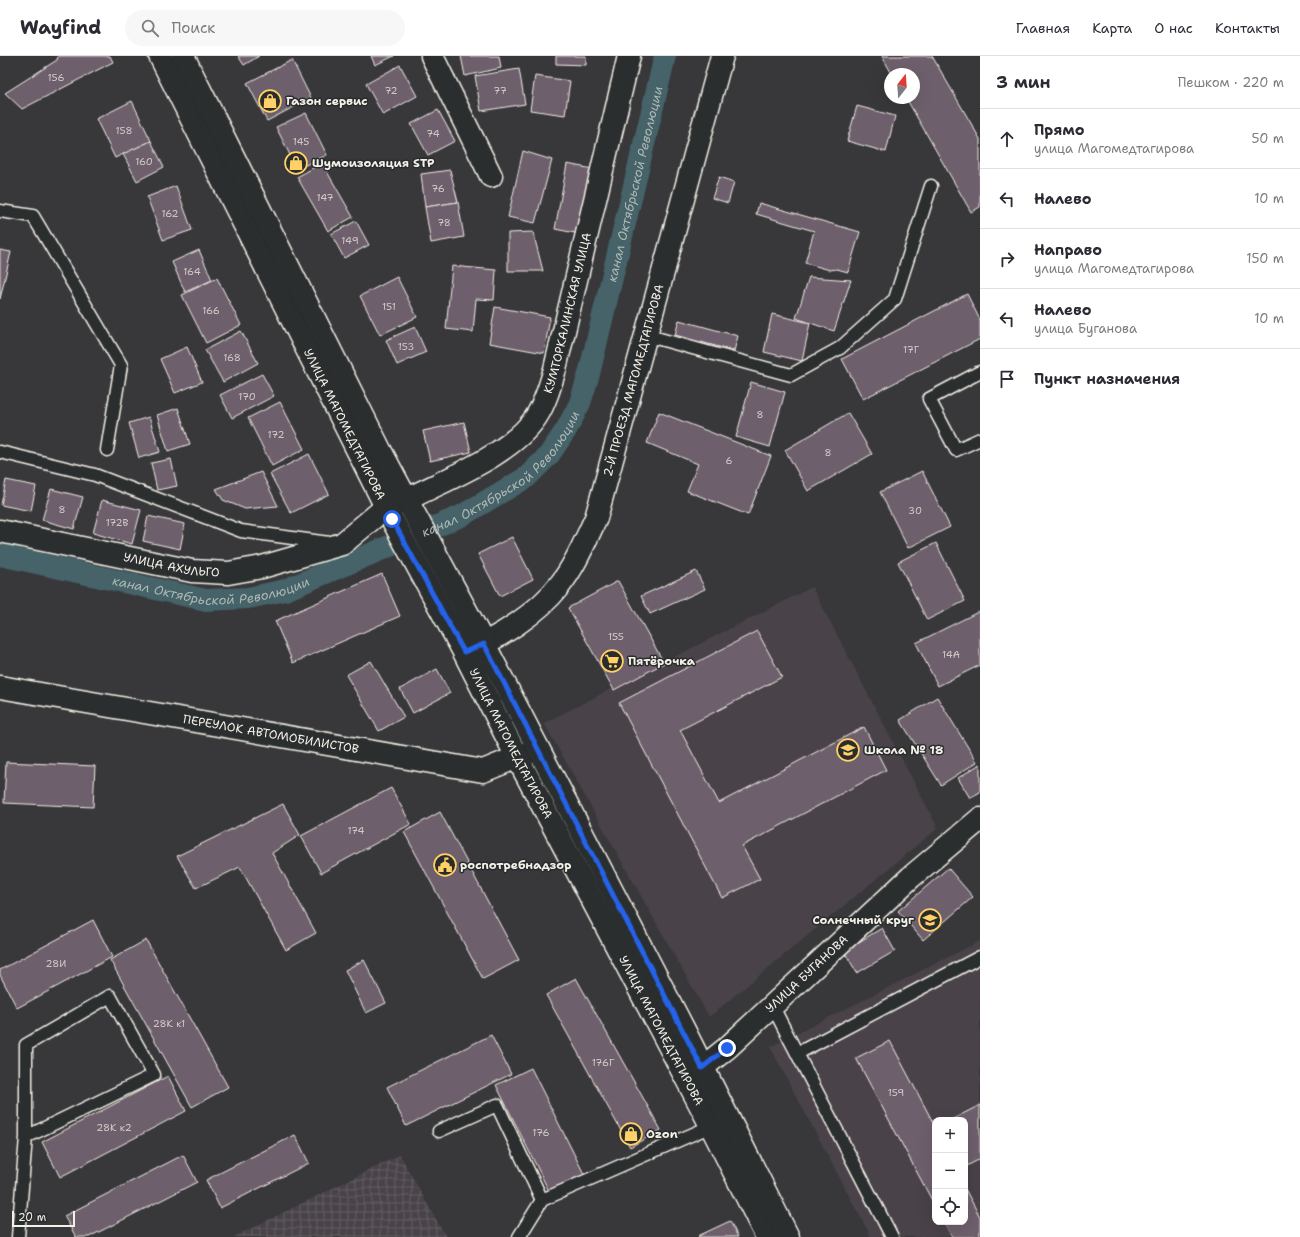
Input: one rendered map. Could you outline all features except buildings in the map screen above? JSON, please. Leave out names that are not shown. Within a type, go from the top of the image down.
[{"type":"main road","name":"УЛИЦА МАГОМЕДТАГИРОВА","points":[[160,56],[389,513],[440,585],[474,648],[538,749],[694,1073],[720,1123],[788,1237]]},
{"type":"main road","name":"УЛИЦА МАГОМЕДТАГИРОВА","points":[[183,56],[409,505],[440,585]]},
{"type":"main road","points":[[432,56],[491,176]]},
{"type":"main road","name":"КУМТОРКАЛИНСКАЯ УЛИЦА","points":[[389,513],[409,505],[502,451],[521,435],[536,417],[547,394],[555,369],[629,56]]},
{"type":"main road","name":"2-Й ПРОЕЗД МАГОМЕДТАГИРОВА","points":[[474,648],[541,607],[560,586],[571,568],[596,518],[722,56]]},
{"type":"main road","points":[[342,544],[389,513]]},
{"type":"main road","name":"УЛИЦА АХУЛЬГО","points":[[0,531],[210,573],[228,573],[262,567],[342,544]]},
{"type":"main road","name":"УЛИЦА МАГОМЕДТАГИРОВА","points":[[474,648],[516,757],[694,1073]]},
{"type":"main road","name":"ПЕРЕУЛОК АВТОМОБИЛИСТОВ","points":[[0,688],[483,771],[538,749]]},
{"type":"main road","name":"УЛИЦА БУГАНОВА","points":[[694,1073],[773,1007],[911,877],[980,818]]},
{"type":"main road","name":"УЛИЦА МАГОМЕДТАГИРОВА","points":[[720,1123],[767,1237]]},
{"type":"lane","points":[[645,335],[791,375],[840,348],[895,299],[931,186]]},
{"type":"lane","points":[[0,211],[33,216],[121,365],[107,450]]},
{"type":"lane","points":[[980,372],[929,399],[956,450],[980,439]]},
{"type":"lane","points":[[0,452],[95,475],[241,531],[342,544]]},
{"type":"lane","points":[[798,1053],[980,957]]},
{"type":"lane","points":[[18,1237],[26,1137],[26,1045],[110,996],[154,1074],[26,1137]]},
{"type":"lane","points":[[773,1007],[892,1237]]},
{"type":"lane","points":[[439,1132],[497,1105],[542,1200]]},
{"type":"lane","points":[[519,1237],[542,1200],[720,1123]]},
{"type":"shaded area","points":[[812,587],[938,828],[709,1017],[544,723]]},
{"type":"shaded area","points":[[980,941],[980,1237],[871,1237],[770,1047]]},
{"type":"shaded area","points":[[400,1155],[446,1237],[234,1237]]},
{"type":"waterway","name":"канал Октябрьской Революции","points":[[0,555],[206,600],[248,598],[285,590],[461,516],[527,477],[549,455],[566,430],[580,403],[589,374],[665,56]]},
{"type":"place","name":"Газон сервис","points":[[270,101]]},
{"type":"place","name":"Шумоизоляция STP","points":[[296,163]]},
{"type":"place","name":"Пятёрочка","points":[[612,661]]},
{"type":"place","name":"Школа № 18","points":[[848,750]]},
{"type":"place","name":"роспотребнадзор","points":[[445,865]]},
{"type":"place","name":"Солнечный круг","points":[[930,920]]},
{"type":"place","name":"Ozon","points":[[631,1134]]},
{"type":"route","points":[[392,519],[464,652],[484,644],[684,1030],[702,1068],[727,1048]]}]
